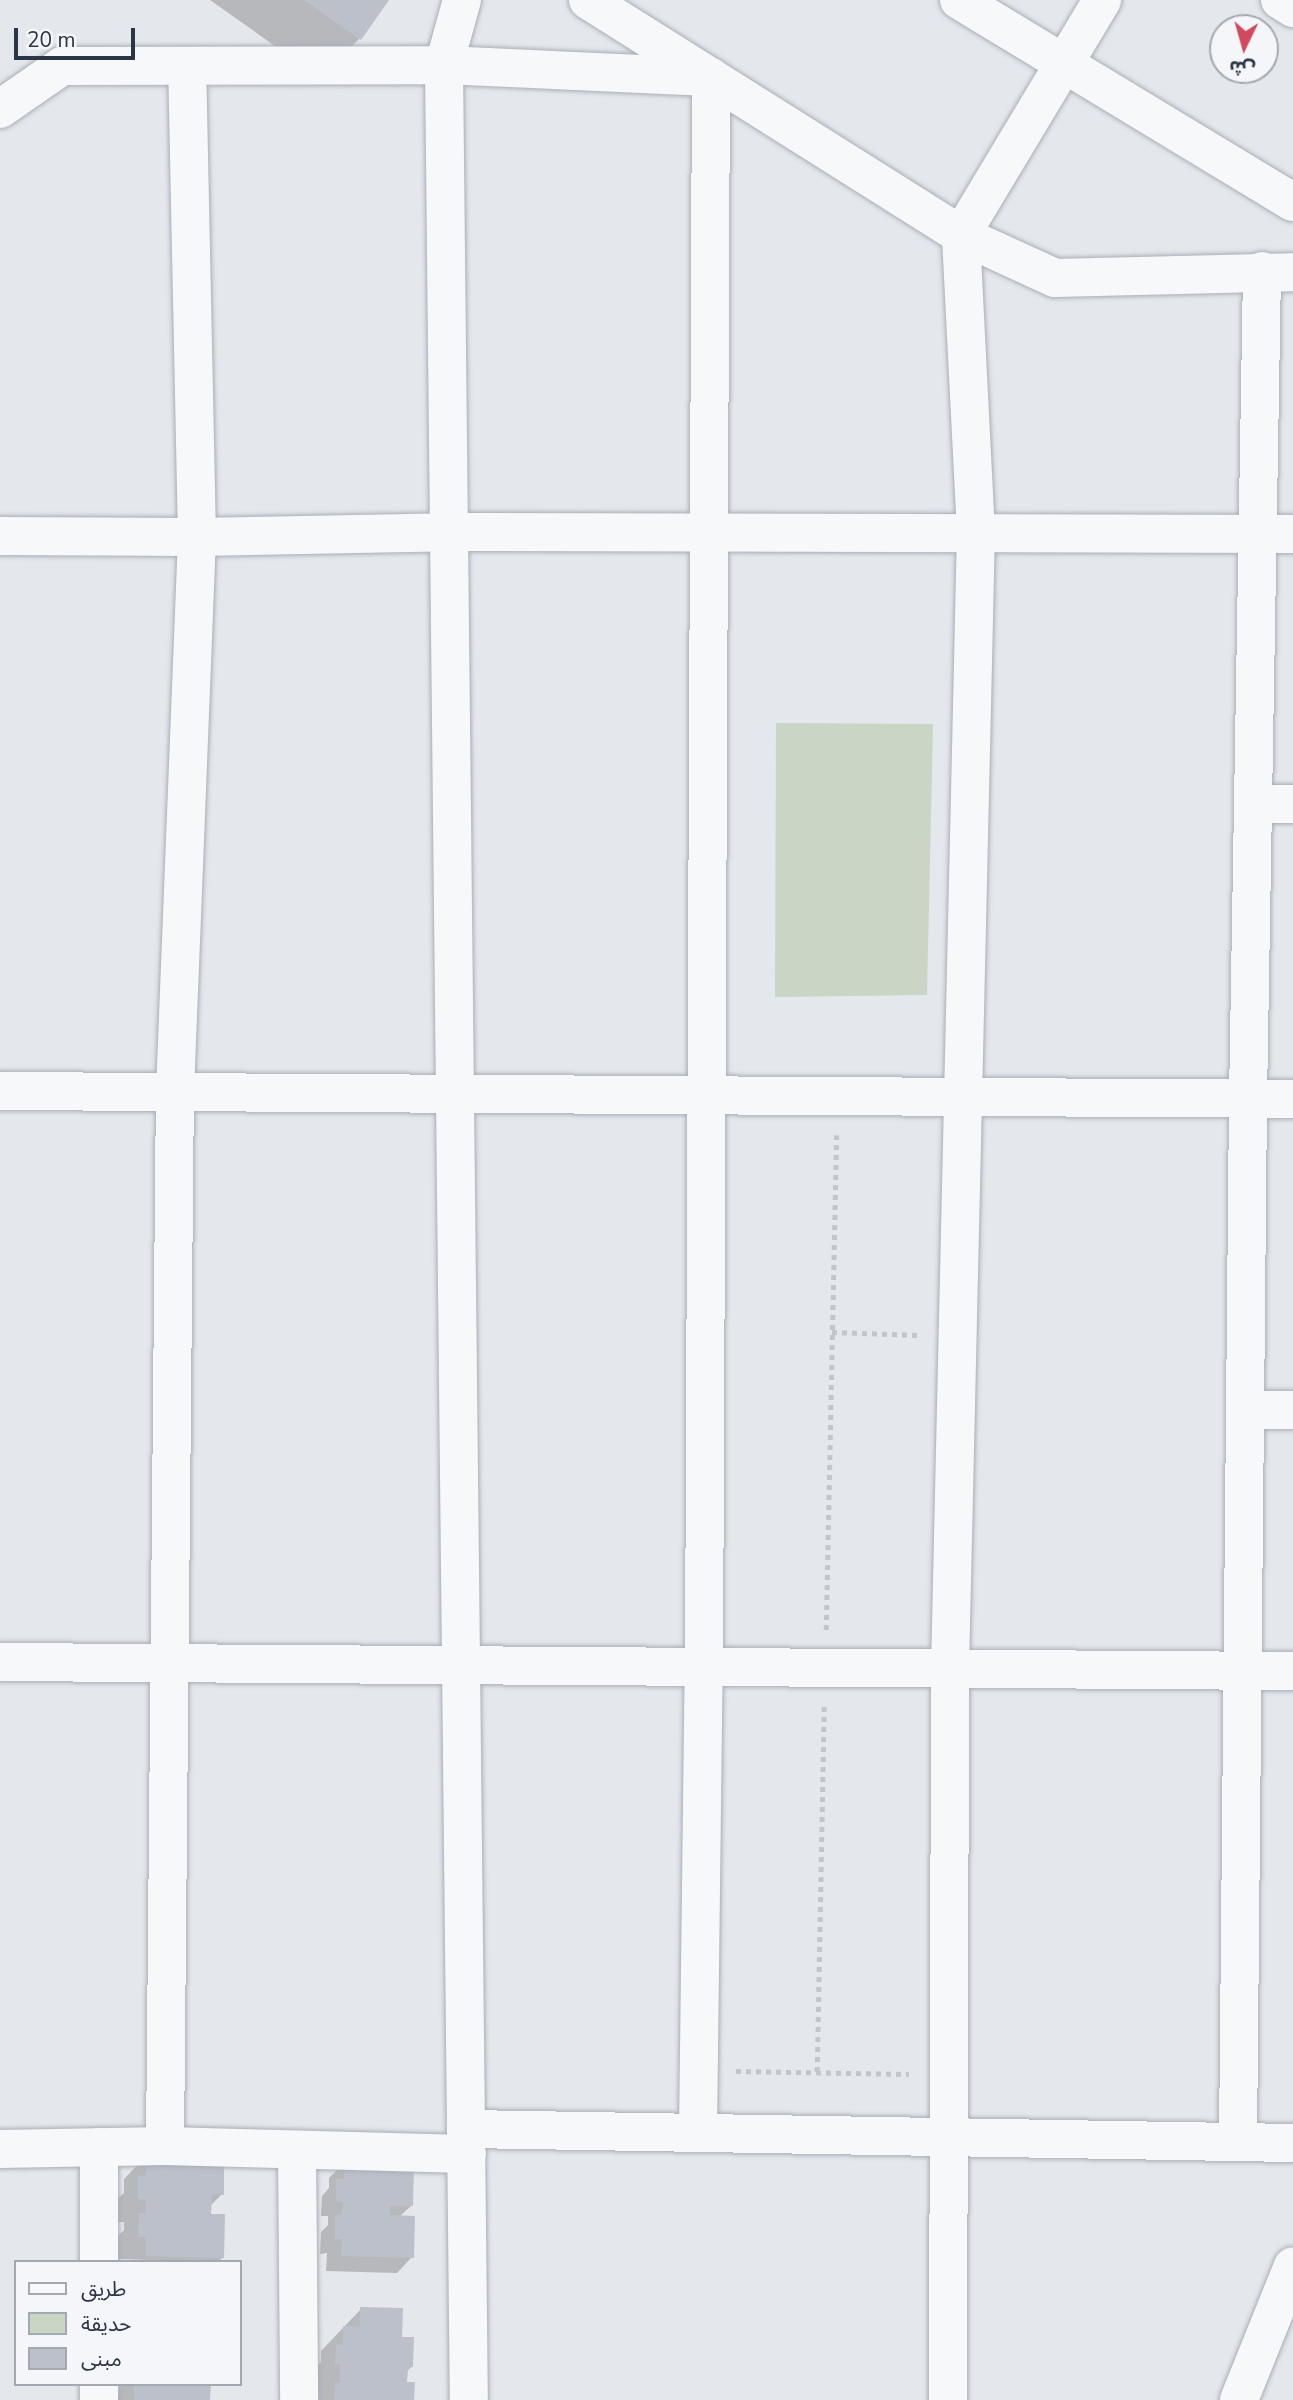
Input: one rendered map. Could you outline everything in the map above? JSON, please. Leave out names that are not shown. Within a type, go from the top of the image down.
[{"type":"street","points":[[462,0],[444,65],[469,2400]]},
{"type":"street","points":[[588,0],[961,235],[1055,278],[1277,272],[1275,534],[1253,804],[1238,2142]]},
{"type":"street","points":[[959,0],[1293,202]]},
{"type":"street","points":[[948,2400],[950,1668],[976,533],[961,235],[1102,0]]},
{"type":"street","points":[[1280,0],[1293,8]]},
{"type":"street","points":[[0,109],[62,66],[444,65],[711,77]]},
{"type":"street","points":[[165,2146],[175,1093],[197,537],[187,66]]},
{"type":"street","points":[[698,2133],[704,1667],[711,77]]},
{"type":"street","points":[[0,536],[197,537],[449,532],[1275,534]]},
{"type":"street","points":[[1253,804],[1293,804]]},
{"type":"street","points":[[0,1091],[1293,1099]]},
{"type":"street","points":[[1245,1410],[1293,1410]]},
{"type":"street","points":[[0,1662],[1293,1671]]},
{"type":"street","points":[[0,2149],[165,2146],[297,2150],[698,2133],[1293,2143]]},
{"type":"street","points":[[99,2147],[99,2260]]},
{"type":"street","points":[[297,2150],[299,2400]]},
{"type":"street","points":[[1239,2400],[1293,2266]]},
{"type":"path","points":[[817,2072],[837,1097]]},
{"type":"path","points":[[832,1332],[957,1336]]},
{"type":"path","points":[[699,2071],[949,2075]]},
{"type":"green space","points":[[776,723],[933,724],[927,995],[775,997]]},
{"type":"building","points":[[304,0],[389,0],[361,40]]},
{"type":"building","points":[[146,2154],[224,2155],[224,2195],[212,2194],[211,2214],[225,2214],[224,2258],[146,2256],[146,2237],[138,2237],[139,2213],[146,2213],[146,2200],[138,2199],[138,2176],[146,2176]]},
{"type":"building","points":[[344,2161],[414,2162],[413,2206],[390,2206],[390,2215],[415,2216],[414,2258],[341,2256],[342,2239],[335,2239],[335,2215],[342,2214],[343,2202],[336,2201],[336,2179],[344,2179]]},
{"type":"building","points":[[360,2307],[403,2308],[402,2337],[414,2337],[413,2367],[408,2368],[407,2382],[415,2382],[414,2400],[334,2400],[335,2382],[340,2383],[340,2364],[335,2365],[336,2344],[343,2345],[343,2326],[360,2326]]},
{"type":"building","points":[[134,2386],[211,2386],[210,2400],[134,2400]]}]
